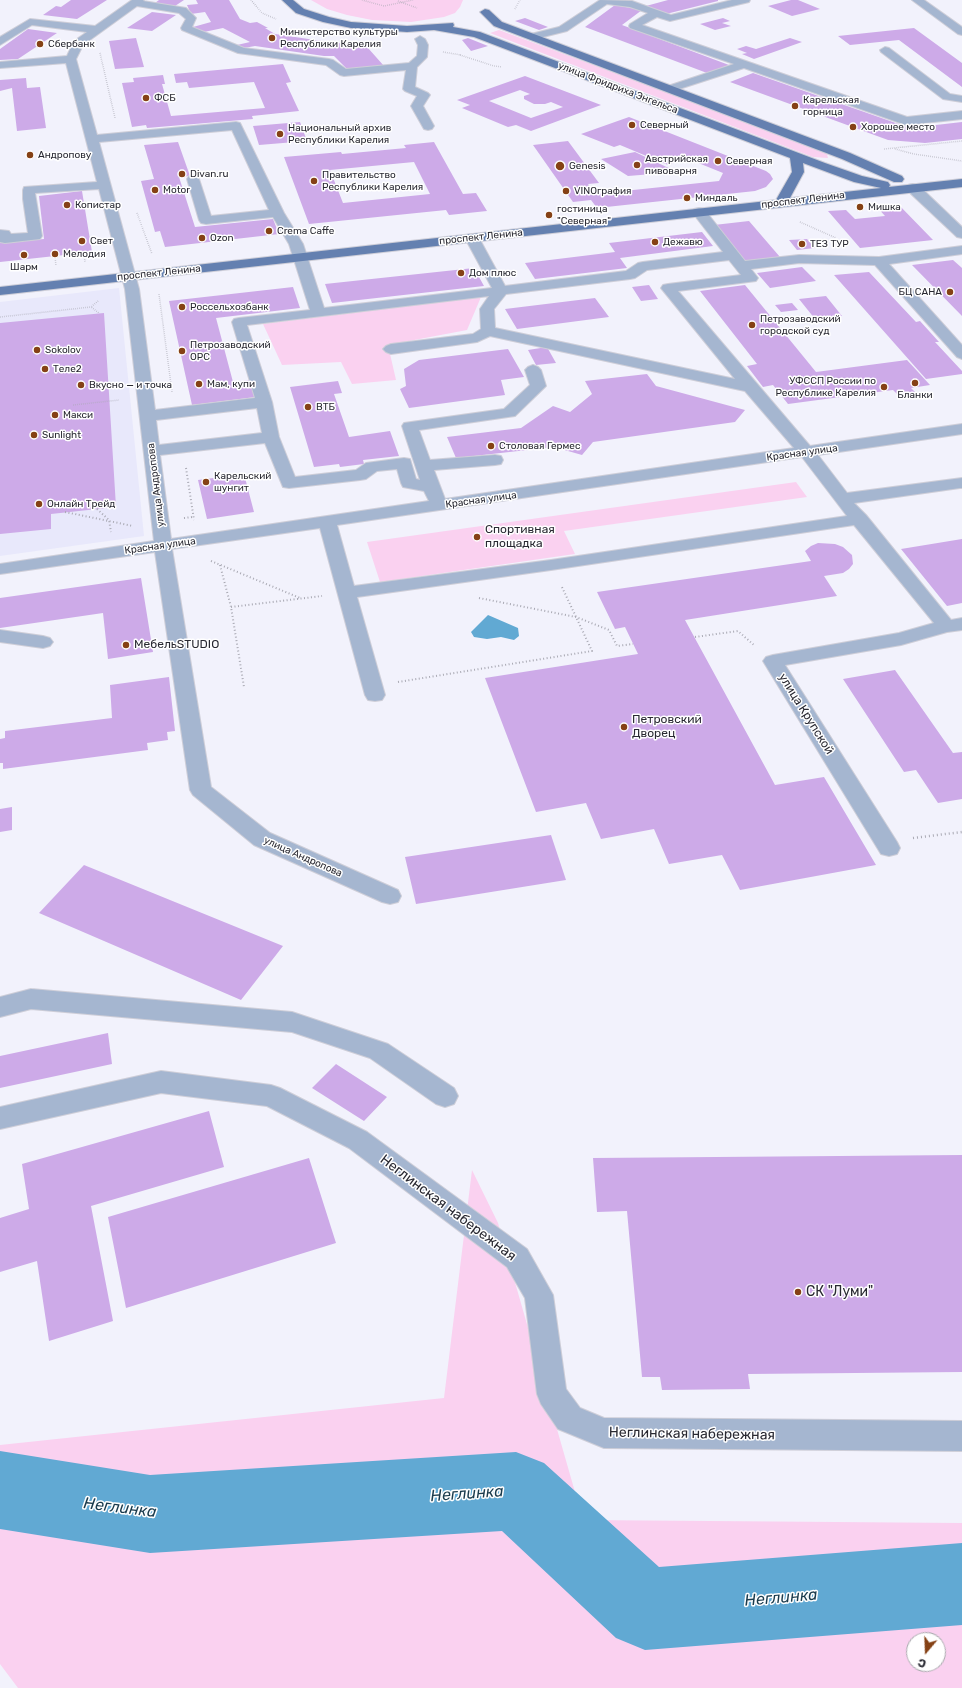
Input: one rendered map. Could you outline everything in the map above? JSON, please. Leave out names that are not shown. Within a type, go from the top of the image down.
[{"type":"main road","points":[[287,0],[300,11],[327,20],[351,25],[407,29],[436,27],[461,22]]},
{"type":"main road","name":"улица Фридриха Энгельса","points":[[491,0],[482,14],[498,24],[846,156],[891,175],[913,188]]},
{"type":"main road","name":"улица Фридриха Энгельса","points":[[436,27],[476,34],[858,180],[913,188]]},
{"type":"main road","points":[[821,166],[840,163],[846,156]]},
{"type":"main road","points":[[781,203],[792,187],[798,172],[796,157]]},
{"type":"main road","name":"проспект Ленина","points":[[0,291],[962,182]]},
{"type":"street","points":[[632,4],[648,0]]},
{"type":"street","points":[[531,37],[563,29],[605,1],[632,4],[670,18],[744,0]]},
{"type":"street","points":[[917,0],[962,32]]},
{"type":"street","points":[[0,65],[71,59],[78,43],[137,1],[182,10],[191,18],[186,28],[242,50],[329,62],[344,73],[412,66],[422,57],[423,45],[420,39]]},
{"type":"street","points":[[656,13],[634,26],[906,121],[962,115]]},
{"type":"street","points":[[0,42],[30,22],[98,30]]},
{"type":"street","points":[[885,50],[947,97],[962,99]]},
{"type":"street","name":"улица Андропова","points":[[71,59],[130,277],[163,546],[201,790],[262,839],[390,896]]},
{"type":"street","points":[[669,90],[743,64]]},
{"type":"street","points":[[412,66],[408,89],[424,95],[417,106],[428,126]]},
{"type":"street","points":[[92,139],[236,126],[277,213],[296,244],[318,313]]},
{"type":"street","points":[[193,179],[206,220],[277,213]]},
{"type":"street","points":[[0,234],[4,234],[5,239],[35,236],[29,190],[104,185]]},
{"type":"street","name":"улица Фридриха Энгельса","points":[[913,188],[962,234]]},
{"type":"street","points":[[699,212],[751,278],[668,288],[750,387],[822,469],[842,499],[954,625]]},
{"type":"street","points":[[472,238],[501,291]]},
{"type":"street","points":[[432,487],[409,483],[404,463],[372,467],[360,475],[289,483],[271,437],[264,402],[239,322],[630,275],[643,266],[799,259],[879,261],[962,250]]},
{"type":"street","points":[[879,261],[962,354]]},
{"type":"street","points":[[488,331],[487,309],[501,291]]},
{"type":"street","points":[[391,349],[477,338],[488,331],[750,387]]},
{"type":"street","points":[[439,506],[410,426],[509,414],[538,386],[533,370]]},
{"type":"street","points":[[148,416],[264,402]]},
{"type":"street","name":"Красная улица","points":[[0,568],[163,546],[962,429]]},
{"type":"street","points":[[152,451],[271,437]]},
{"type":"street","points":[[424,466],[494,460]]},
{"type":"street","points":[[842,499],[960,483]]},
{"type":"street","points":[[347,594],[860,519]]},
{"type":"street","points":[[327,522],[374,690]]},
{"type":"street","name":"улица Крупской","points":[[887,845],[774,662],[901,638],[954,625]]},
{"type":"street","points":[[0,636],[43,642]]},
{"type":"street","points":[[0,1007],[31,999],[292,1022],[379,1051],[445,1096]]},
{"type":"street","name":"Неглинская набережная","points":[[0,1118],[161,1082],[271,1096],[358,1140],[517,1258],[539,1295],[552,1394],[569,1420],[604,1433],[962,1436]]},
{"type":"path","points":[[251,0],[262,13],[281,21]]},
{"type":"path","points":[[362,0],[384,6],[413,0]]},
{"type":"path","points":[[460,55],[494,66],[502,67]]},
{"type":"path","points":[[883,149],[962,141]]},
{"type":"path","points":[[892,149],[914,154],[962,160]]},
{"type":"path","points":[[796,220],[838,239]]},
{"type":"path","points":[[0,317],[91,307],[102,297]]},
{"type":"path","points":[[91,307],[99,313]]},
{"type":"path","points":[[73,405],[119,400]]},
{"type":"path","points":[[97,509],[109,520],[112,536]]},
{"type":"path","points":[[65,512],[134,526]]},
{"type":"path","points":[[209,560],[302,599]]},
{"type":"path","points":[[220,565],[231,607],[244,687]]},
{"type":"path","points":[[374,690],[592,650],[551,565]]},
{"type":"path","points":[[476,597],[576,618],[609,630],[617,646],[633,644]]},
{"type":"path","points":[[231,607],[306,598]]},
{"type":"path","points":[[695,637],[738,631],[774,662]]},
{"type":"path","points":[[887,845],[962,832]]},
{"type":"shaded area","points":[[311,0],[463,0],[455,13],[444,17],[411,22],[372,20],[347,15],[327,9]]},
{"type":"shaded area","points":[[499,30],[826,151],[828,158],[813,157],[490,33]]},
{"type":"shaded area","name":"Макси","points":[[119,288],[144,536],[0,556],[0,302]]},
{"type":"shaded area","points":[[481,297],[467,330],[388,345],[396,380],[352,384],[341,362],[282,365],[263,324]]},
{"type":"shaded area","points":[[796,482],[807,497],[564,531],[575,554],[380,582],[367,542]]},
{"type":"shaded area","points":[[472,1170],[498,1223],[583,1520],[962,1523],[962,1688],[18,1688],[0,1664],[0,1445],[444,1398]]},
{"type":"water","points":[[488,615],[518,628],[519,636],[514,640],[501,637],[487,639],[474,637],[471,632]]},
{"type":"building","points":[[71,0],[107,0],[77,19],[43,15],[56,6],[61,7]]},
{"type":"building","points":[[159,0],[184,0],[175,6],[155,3]]},
{"type":"building","name":"Министерство культуры Республики Карелия","points":[[196,0],[229,0],[240,19],[250,23],[257,22],[275,34],[335,43],[361,44],[368,48],[384,66],[350,72],[334,56],[324,56],[255,46],[244,48],[237,45],[250,42],[223,28],[204,32],[193,27],[211,22],[205,12],[191,14],[187,5],[198,4]]},
{"type":"building","points":[[668,0],[718,1],[666,14],[646,6]]},
{"type":"building","points":[[791,0],[798,0],[820,9],[792,16],[768,6]]},
{"type":"building","points":[[615,5],[642,10],[622,25],[729,65],[707,73],[585,27]]},
{"type":"building","points":[[152,12],[176,15],[152,31],[127,28]]},
{"type":"building","points":[[525,18],[548,27],[539,30],[515,21]]},
{"type":"building","points":[[723,18],[730,21],[722,23],[731,26],[715,30],[700,24]]},
{"type":"building","points":[[914,28],[962,63],[962,87],[899,40],[850,45],[838,36]]},
{"type":"building","points":[[28,29],[57,33],[18,59],[0,60],[0,49]]},
{"type":"building","points":[[136,38],[144,67],[115,69],[109,41]]},
{"type":"building","points":[[468,38],[488,46],[471,51],[462,40]]},
{"type":"building","points":[[790,38],[802,42],[754,59],[742,54],[747,53],[737,49],[746,46],[756,49]]},
{"type":"building","name":"ФСБ","points":[[283,64],[291,82],[286,83],[299,111],[252,116],[253,119],[147,128],[146,125],[132,127],[122,83],[134,82],[133,78],[163,75],[165,84],[162,84],[171,116],[265,108],[254,82],[189,88],[187,82],[176,83],[174,74]]},
{"type":"building","points":[[753,73],[910,128],[962,122],[962,139],[925,143],[888,140],[730,82]]},
{"type":"building","points":[[525,76],[601,105],[531,131],[516,125],[508,127],[462,108],[470,105],[457,100]],"holes":[[[520,90],[530,94],[524,96],[524,99],[534,104],[545,104],[551,102],[563,107],[531,118],[489,101]]]},
{"type":"building","points":[[26,78],[27,88],[40,87],[46,128],[17,131],[12,88],[0,91],[0,80]]},
{"type":"building","name":"Северная","points":[[629,117],[766,171],[773,179],[766,187],[755,191],[597,208],[591,200],[573,202],[533,145],[568,141],[599,183],[588,184],[595,194],[719,181],[723,173],[686,158],[668,165],[620,145],[614,147],[581,134]]},
{"type":"building","name":"Национальный архив Республики Карелия","points":[[300,122],[307,141],[259,145],[253,126]]},
{"type":"building","points":[[178,142],[190,176],[179,177],[195,227],[273,219],[279,234],[165,247],[160,231],[155,232],[141,181],[154,179],[144,145]]},
{"type":"building","name":"Правительство Республики Карелия","points":[[434,142],[463,194],[476,193],[487,211],[449,215],[446,210],[309,224],[284,157],[341,152],[342,154],[406,148],[404,145]],"holes":[[[414,162],[430,194],[343,203],[330,170]]]},
{"type":"building","name":"Австрийская пивоварня","points":[[635,152],[677,172],[628,176],[601,159]]},
{"type":"building","points":[[82,191],[92,252],[0,262],[0,243],[44,239],[39,196]]},
{"type":"building","points":[[898,204],[933,240],[860,248],[828,211],[846,210],[855,219],[885,216],[876,206]]},
{"type":"building","points":[[749,221],[780,257],[744,261],[714,225]]},
{"type":"building","points":[[702,232],[713,246],[620,258],[627,268],[535,279],[525,263],[615,252],[609,243]]},
{"type":"building","name":"ТЕЗ ТУР","points":[[807,239],[815,248],[797,250],[789,240]]},
{"type":"building","name":"БЦ САНА","points":[[953,260],[962,268],[962,316],[912,265]]},
{"type":"building","points":[[802,267],[816,281],[770,288],[757,273]]},
{"type":"building","points":[[474,268],[484,286],[332,303],[325,284]]},
{"type":"building","points":[[869,272],[916,322],[920,321],[939,342],[935,342],[962,371],[962,374],[926,379],[834,275]]},
{"type":"building","points":[[649,285],[658,299],[641,301],[632,287]]},
{"type":"building","name":"Петрозаводский городской суд","points":[[745,285],[816,372],[907,360],[930,385],[911,388],[915,392],[897,394],[893,390],[788,404],[773,385],[763,387],[747,366],[757,364],[700,291]]},
{"type":"building","points":[[293,287],[300,308],[216,318],[233,382],[251,380],[256,397],[192,405],[169,301]]},
{"type":"building","points":[[826,296],[842,316],[815,319],[799,299]]},
{"type":"building","points":[[595,298],[609,317],[517,329],[505,309]]},
{"type":"building","points":[[792,303],[798,310],[781,312],[775,305]]},
{"type":"building","name":"Макси","points":[[104,313],[116,507],[51,514],[51,529],[0,534],[0,323]]},
{"type":"building","points":[[547,347],[556,363],[536,365],[528,350]]},
{"type":"building","points":[[508,349],[524,377],[501,380],[505,395],[409,408],[400,389],[406,386],[404,369],[419,360]]},
{"type":"building","points":[[647,374],[656,386],[745,410],[735,422],[593,442],[582,455],[554,447],[456,458],[447,437],[521,428],[553,406],[570,412],[592,394],[585,381]]},
{"type":"building","points":[[338,381],[342,393],[334,394],[349,437],[390,431],[399,456],[363,460],[364,464],[340,467],[339,464],[314,467],[290,387]]},
{"type":"building","points":[[244,474],[254,512],[207,519],[198,480]]},
{"type":"building","points":[[962,539],[962,603],[947,606],[901,549]]},
{"type":"building","name":"Петровский Дворец","points":[[818,543],[835,544],[843,547],[852,555],[853,564],[849,569],[843,573],[824,576],[837,596],[685,620],[775,785],[824,777],[876,865],[740,890],[722,855],[669,864],[654,829],[601,839],[586,803],[536,812],[485,678],[638,654],[625,627],[615,629],[597,592],[811,561],[805,551]]},
{"type":"building","points":[[141,578],[153,652],[108,659],[103,613],[0,628],[0,598]]},
{"type":"building","points":[[895,670],[953,753],[962,752],[962,799],[938,803],[916,770],[904,772],[843,679]]},
{"type":"building","points":[[169,677],[175,731],[167,732],[168,740],[147,743],[148,750],[3,769],[3,763],[0,763],[0,739],[5,738],[5,731],[112,718],[110,685]]},
{"type":"building","points":[[12,807],[12,830],[0,832],[0,809]]},
{"type":"building","points":[[551,835],[566,880],[416,904],[405,857]]},
{"type":"building","points":[[84,865],[283,946],[241,1000],[39,913]]},
{"type":"building","points":[[108,1033],[112,1064],[0,1088],[0,1056]]},
{"type":"building","points":[[336,1064],[387,1097],[364,1121],[312,1088]]},
{"type":"building","points":[[209,1111],[224,1167],[91,1206],[113,1321],[49,1341],[37,1261],[0,1272],[0,1218],[29,1209],[22,1164]]},
{"type":"building","name":"СК \"Луми\"","points":[[962,1155],[962,1372],[748,1374],[750,1389],[662,1390],[660,1377],[642,1377],[627,1211],[597,1212],[593,1158]]},
{"type":"building","points":[[309,1158],[336,1243],[126,1308],[108,1217]]},
{"type":"waterway","name":"Неглинка","points":[[0,1490],[150,1514],[516,1491],[645,1609],[962,1584]]},
{"type":"place","name":"Министерство культуры Республики Карелия","points":[[272,38]]},
{"type":"place","name":"Сбербанк","points":[[40,44]]},
{"type":"place","name":"ФСБ","points":[[146,98]]},
{"type":"place","name":"Карельская горница","points":[[795,106]]},
{"type":"place","name":"Северный","points":[[632,125]]},
{"type":"place","name":"Хорошее место","points":[[853,127]]},
{"type":"place","name":"Национальный архив Республики Карелия","points":[[280,134]]},
{"type":"place","name":"Андропову","points":[[30,155]]},
{"type":"place","name":"Северная","points":[[718,161]]},
{"type":"place","name":"Австрийская пивоварня","points":[[637,165]]},
{"type":"place","name":"Genesis","points":[[560,166]]},
{"type":"place","name":"Divan.ru","points":[[182,174]]},
{"type":"place","name":"Правительство Республики Карелия","points":[[314,181]]},
{"type":"place","name":"Motor","points":[[155,190]]},
{"type":"place","name":"VINOграфия","points":[[566,191]]},
{"type":"place","name":"Миндаль","points":[[687,198]]},
{"type":"place","name":"Копистар","points":[[67,205]]},
{"type":"place","name":"Мишка","points":[[860,207]]},
{"type":"place","name":"гостиница \"Северная\"","points":[[549,215]]},
{"type":"place","name":"Crema Caffe","points":[[269,231]]},
{"type":"place","name":"Ozon","points":[[202,238]]},
{"type":"place","name":"Свет","points":[[82,241]]},
{"type":"place","name":"Дежавю","points":[[655,242]]},
{"type":"place","name":"ТЕЗ ТУР","points":[[802,244]]},
{"type":"place","name":"Мелодия","points":[[55,254]]},
{"type":"place","name":"Шарм","points":[[24,255]]},
{"type":"place","name":"Дом плюс","points":[[461,273]]},
{"type":"place","name":"БЦ САНА","points":[[950,292]]},
{"type":"place","name":"Россельхозбанк","points":[[182,307]]},
{"type":"place","name":"Петрозаводский городской суд","points":[[752,325]]},
{"type":"place","name":"Sokolov","points":[[37,350]]},
{"type":"place","name":"Петрозаводский ОРС","points":[[182,351]]},
{"type":"place","name":"Теле2","points":[[45,369]]},
{"type":"place","name":"Бланки","points":[[915,383]]},
{"type":"place","name":"Мам, купи","points":[[199,384]]},
{"type":"place","name":"Вкусно — и точка","points":[[81,385]]},
{"type":"place","name":"УФССП России по Республике Карелия","points":[[884,387]]},
{"type":"place","name":"ВТБ","points":[[308,407]]},
{"type":"place","name":"Макси","points":[[55,415]]},
{"type":"place","name":"Sunlight","points":[[34,435]]},
{"type":"place","name":"Столовая Гермес","points":[[491,446]]},
{"type":"place","name":"Карельский шунгит","points":[[206,482]]},
{"type":"place","name":"Онлайн Трейд","points":[[39,504]]},
{"type":"place","name":"Спортивная площадка","points":[[477,537]]},
{"type":"place","name":"МебельSTUDIO","points":[[126,645]]},
{"type":"place","name":"Петровский Дворец","points":[[624,727]]},
{"type":"place","name":"СК \"Луми\"","points":[[798,1292]]}]
